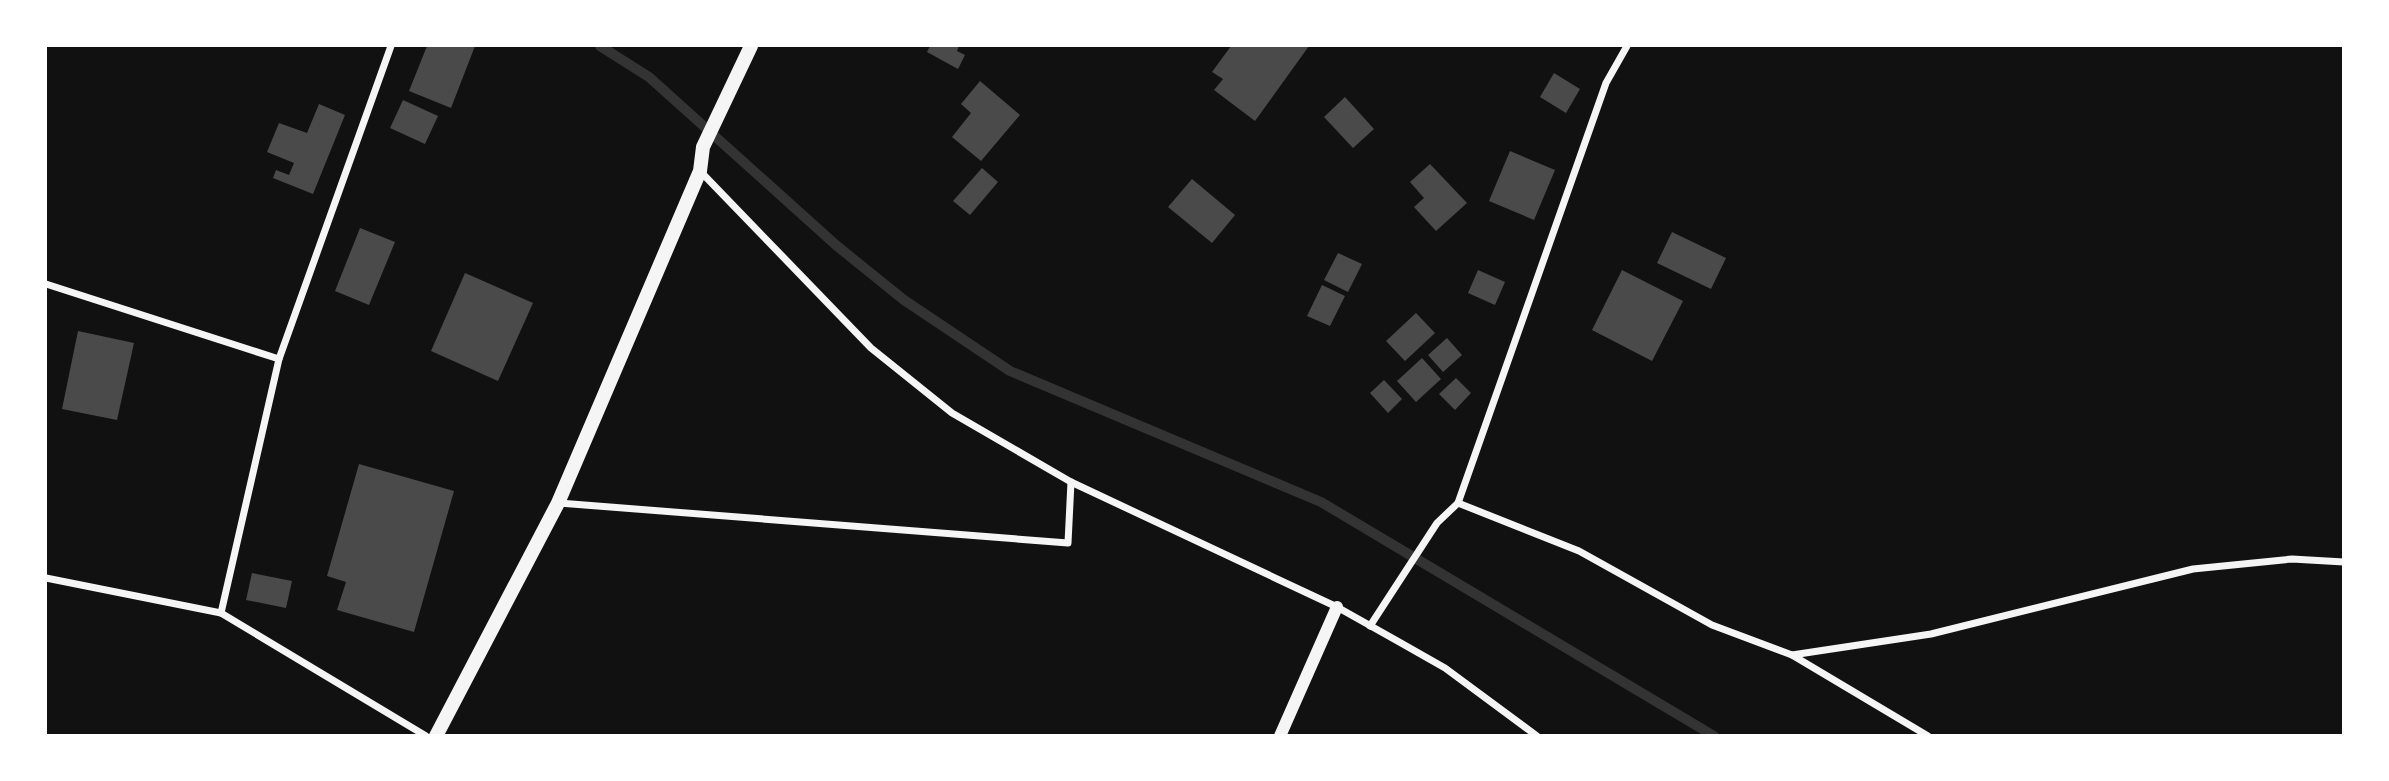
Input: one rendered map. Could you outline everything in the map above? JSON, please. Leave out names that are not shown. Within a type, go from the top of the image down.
[{"type":"main road","points":[[436,736],[558,503],[700,171],[703,147],[751,46]]},
{"type":"street","points":[[221,613],[279,359],[391,46]]},
{"type":"street","points":[[1370,626],[1437,523],[1458,503],[1606,83],[1627,46]]},
{"type":"street","points":[[700,171],[871,348],[952,413],[1071,482],[1337,607],[1445,668],[1537,736]]},
{"type":"street","points":[[46,284],[279,359]]},
{"type":"street","points":[[558,503],[1068,543],[1071,482]]},
{"type":"street","points":[[1458,503],[1579,551],[1712,625],[1792,655],[1928,736]]},
{"type":"street","points":[[1792,655],[1931,634],[2193,569],[2292,559],[2343,562]]},
{"type":"street","points":[[46,578],[221,613],[426,736]]},
{"type":"street","points":[[1280,736],[1337,607]]},
{"type":"building","points":[[427,46],[475,46],[451,108],[409,91]]},
{"type":"building","points":[[930,46],[959,46],[957,51],[965,55],[958,69],[927,52]]},
{"type":"building","points":[[1231,46],[1309,46],[1255,121],[1214,90],[1223,79],[1212,72]]},
{"type":"building","points":[[1554,73],[1580,89],[1566,113],[1540,97]]},
{"type":"building","points":[[980,81],[1020,115],[981,161],[952,137],[971,113],[961,104]]},
{"type":"building","points":[[1345,97],[1374,129],[1353,148],[1324,117]]},
{"type":"building","points":[[403,100],[438,116],[425,144],[390,128]]},
{"type":"building","points":[[319,104],[345,115],[313,194],[273,178],[276,170],[289,175],[294,163],[267,152],[279,123],[307,133]]},
{"type":"building","points":[[1510,151],[1555,170],[1534,220],[1489,201]]},
{"type":"building","points":[[1430,164],[1467,203],[1436,231],[1414,207],[1424,198],[1410,182]]},
{"type":"building","points":[[982,168],[998,182],[970,215],[953,201]]},
{"type":"building","points":[[1192,179],[1235,215],[1212,243],[1168,207]]},
{"type":"building","points":[[360,228],[395,242],[369,305],[335,291]]},
{"type":"building","points":[[1672,232],[1726,258],[1711,289],[1657,263]]},
{"type":"building","points":[[1338,253],[1362,264],[1348,292],[1324,280]]},
{"type":"building","points":[[1478,270],[1505,282],[1495,305],[1468,293]]},
{"type":"building","points":[[1622,270],[1683,301],[1652,361],[1592,330]]},
{"type":"building","points":[[465,273],[533,303],[498,381],[431,351]]},
{"type":"building","points":[[1322,285],[1345,296],[1330,326],[1307,316]]},
{"type":"building","points":[[1416,313],[1435,333],[1405,361],[1386,341]]},
{"type":"building","points":[[78,331],[134,343],[117,420],[62,409]]},
{"type":"building","points":[[1447,338],[1462,355],[1443,372],[1428,355]]},
{"type":"building","points":[[1422,358],[1441,379],[1416,402],[1397,381]]},
{"type":"building","points":[[1456,378],[1471,393],[1455,410],[1439,394]]},
{"type":"building","points":[[1384,380],[1402,399],[1388,413],[1370,393]]},
{"type":"building","points":[[359,464],[454,491],[414,632],[337,610],[346,582],[327,576]]},
{"type":"building","points":[[252,573],[292,581],[286,608],[246,600]]},
{"type":"waterway","points":[[600,46],[649,77],[837,246],[904,300],[1010,371],[1321,502],[1714,736]]}]
